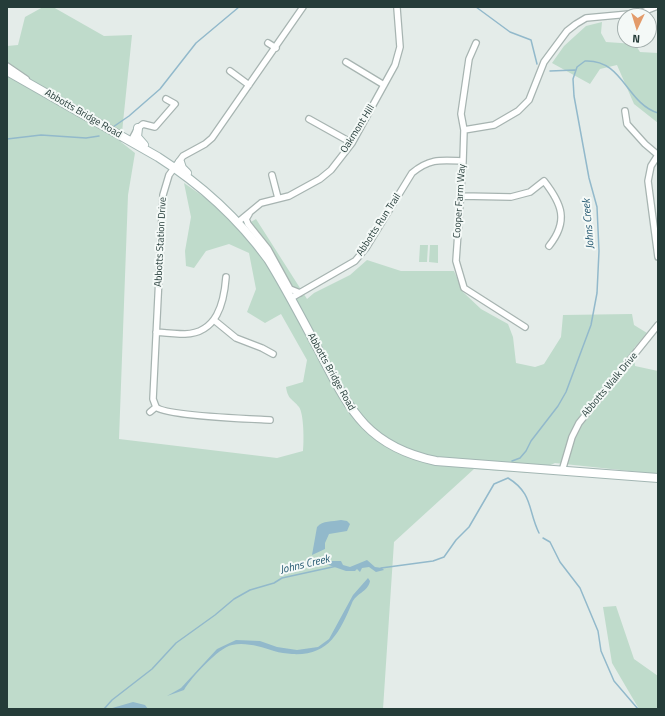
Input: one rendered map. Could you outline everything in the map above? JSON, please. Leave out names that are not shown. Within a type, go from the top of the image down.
[{"type":"main road","name":"Abbotts Bridge Road","points":[[7,71],[158,157],[177,165],[238,222],[268,259],[291,298],[351,410],[372,432],[388,444],[418,457],[436,461],[658,478]]},
{"type":"main road","name":"Abbotts Bridge Road","points":[[138,128],[138,140],[157,153],[158,157]]},
{"type":"street","name":"Abbotts Station Drive","points":[[156,407],[153,399],[163,195],[169,175],[183,156],[205,144],[212,138],[276,48],[303,7]]},
{"type":"street","name":"Oakmont Hill","points":[[238,222],[261,203],[302,190],[320,179],[331,170],[352,143],[395,66],[400,47],[397,8]]},
{"type":"street","points":[[464,130],[494,125],[518,111],[529,100],[544,62],[567,31],[586,18],[617,15]]},
{"type":"street","points":[[268,43],[276,48]]},
{"type":"street","name":"Cooper Farm Way","points":[[476,43],[469,59],[463,100],[463,161],[456,261],[464,288],[524,327]]},
{"type":"street","points":[[346,62],[384,85]]},
{"type":"street","points":[[7,66],[22,75],[35,87]]},
{"type":"street","points":[[230,71],[249,85]]},
{"type":"street","points":[[128,140],[143,124],[155,127],[175,104],[166,99]]},
{"type":"street","points":[[625,111],[627,124],[644,144],[658,155],[651,166],[648,181],[658,257]]},
{"type":"street","points":[[308,118],[352,143]]},
{"type":"street","name":"Abbotts Run Trail","points":[[291,298],[355,261],[366,248],[412,173],[421,166],[437,160],[463,161]]},
{"type":"street","points":[[272,175],[278,198]]},
{"type":"street","points":[[461,196],[511,197],[530,192],[544,181],[556,198],[562,216],[559,231],[549,246]]},
{"type":"street","points":[[252,210],[246,219],[248,224],[268,249],[290,289],[300,293]]},
{"type":"street","points":[[156,332],[192,333],[214,320],[222,307],[226,277]]},
{"type":"street","points":[[214,320],[236,338],[273,354]]},
{"type":"street","name":"Abbotts Walk Drive","points":[[562,471],[572,437],[579,423],[658,325]]},
{"type":"street","points":[[150,412],[156,407],[162,410],[185,413],[270,420]]},
{"type":"green space","points":[[43,7],[53,7],[104,36],[132,35],[121,142],[135,153],[128,195],[119,439],[277,458],[303,451],[304,441],[301,411],[289,397],[286,387],[303,382],[307,360],[281,314],[265,323],[247,312],[256,289],[249,253],[229,244],[206,251],[194,268],[186,266],[185,251],[191,217],[184,183],[207,199],[239,229],[256,219],[307,299],[314,293],[350,275],[367,260],[401,271],[454,271],[463,292],[481,309],[508,324],[513,337],[516,363],[535,367],[544,364],[561,337],[563,315],[632,314],[634,325],[647,333],[634,348],[635,366],[658,371],[658,474],[555,463],[532,473],[474,469],[394,542],[383,709],[7,709],[7,46],[18,45],[25,17]]},
{"type":"green space","points":[[602,22],[601,33],[606,42],[617,43],[617,48],[638,48],[640,52],[658,53],[658,123],[634,104],[617,65],[600,69],[590,84],[552,63],[564,46],[586,26]]},
{"type":"green space","points":[[420,245],[428,245],[427,262],[419,262]]},
{"type":"green space","points":[[430,245],[438,245],[438,263],[429,262]]},
{"type":"green space","points":[[616,606],[634,659],[658,676],[658,709],[639,709],[612,663],[603,607]]},
{"type":"water","points":[[341,520],[347,521],[350,524],[347,531],[329,534],[325,543],[325,549],[312,555],[317,527],[325,522]]},
{"type":"water","points":[[325,557],[331,561],[341,561],[343,565],[350,567],[367,560],[375,567],[382,568],[384,570],[376,572],[369,567],[362,568],[360,572],[357,569],[355,571],[346,571],[323,563]]},
{"type":"water","points":[[368,578],[370,581],[369,585],[356,597],[337,633],[331,641],[323,647],[304,654],[292,654],[248,645],[232,645],[226,647],[213,657],[192,678],[184,690],[167,696],[181,688],[217,649],[236,640],[260,641],[277,647],[297,650],[318,647],[329,639],[353,595]]},
{"type":"water","points":[[133,702],[145,705],[148,709],[109,709]]},
{"type":"waterway","points":[[113,127],[129,116],[160,89],[196,43],[239,7]]},
{"type":"waterway","points":[[476,7],[510,32],[531,40],[537,64]]},
{"type":"waterway","name":"Johns Creek","points":[[512,461],[520,458],[526,451],[531,441],[558,406],[566,392],[591,325],[597,293],[599,251],[597,207],[589,178],[574,96],[573,79],[577,67],[585,61],[598,62],[608,67],[616,74],[638,100],[647,108],[658,113]]},
{"type":"waterway","points":[[550,71],[575,70]]},
{"type":"waterway","points":[[7,139],[41,135],[86,138],[99,136]]},
{"type":"waterway","points":[[508,478],[516,484],[526,496],[539,533]]},
{"type":"waterway","name":"Johns Creek","points":[[381,568],[433,561],[444,557],[456,540],[469,527],[494,484],[508,478]]},
{"type":"waterway","points":[[543,538],[550,542],[560,562],[580,588],[598,631],[601,651],[614,681],[638,709]]},
{"type":"waterway","name":"Johns Creek","points":[[104,709],[112,700],[152,669],[176,643],[215,615],[234,599],[250,590],[274,583],[282,578],[337,566]]}]
